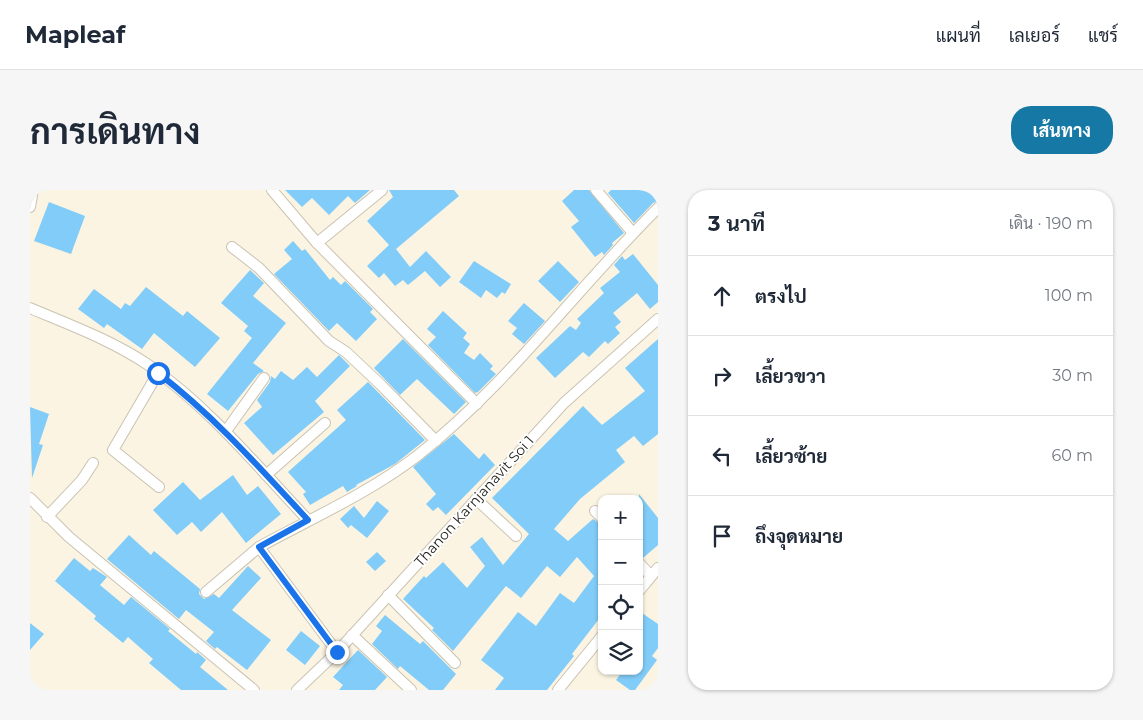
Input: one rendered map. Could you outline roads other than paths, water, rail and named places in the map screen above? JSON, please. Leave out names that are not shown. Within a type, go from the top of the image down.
[{"type":"street","points":[[30,207],[33,190]]},
{"type":"street","points":[[272,190],[317,243],[477,404]]},
{"type":"street","points":[[317,243],[382,190]]},
{"type":"street","points":[[596,190],[633,233]]},
{"type":"street","points":[[206,592],[259,547],[387,477],[436,441],[477,404],[658,208]]},
{"type":"street","points":[[232,247],[258,268],[329,341],[346,352],[380,384],[436,441]]},
{"type":"street","points":[[30,308],[103,339],[158,373],[226,431],[308,520]]},
{"type":"street","name":"Thanon Karnjanavit Soi 1","points":[[297,690],[337,652],[564,403],[658,319]]},
{"type":"street","points":[[158,373],[113,450],[159,487]]},
{"type":"street","points":[[226,431],[264,378]]},
{"type":"street","points":[[266,475],[325,423]]},
{"type":"street","points":[[47,517],[82,480],[93,463]]},
{"type":"street","points":[[30,498],[47,517],[254,690]]},
{"type":"street","points":[[476,499],[516,536]]},
{"type":"street","points":[[259,547],[337,652]]},
{"type":"street","points":[[643,567],[651,576]]},
{"type":"street","points":[[643,585],[658,568]]},
{"type":"street","points":[[388,595],[455,663]]},
{"type":"street","points":[[352,635],[411,690]]},
{"type":"street","points":[[558,690],[598,641]]}]
